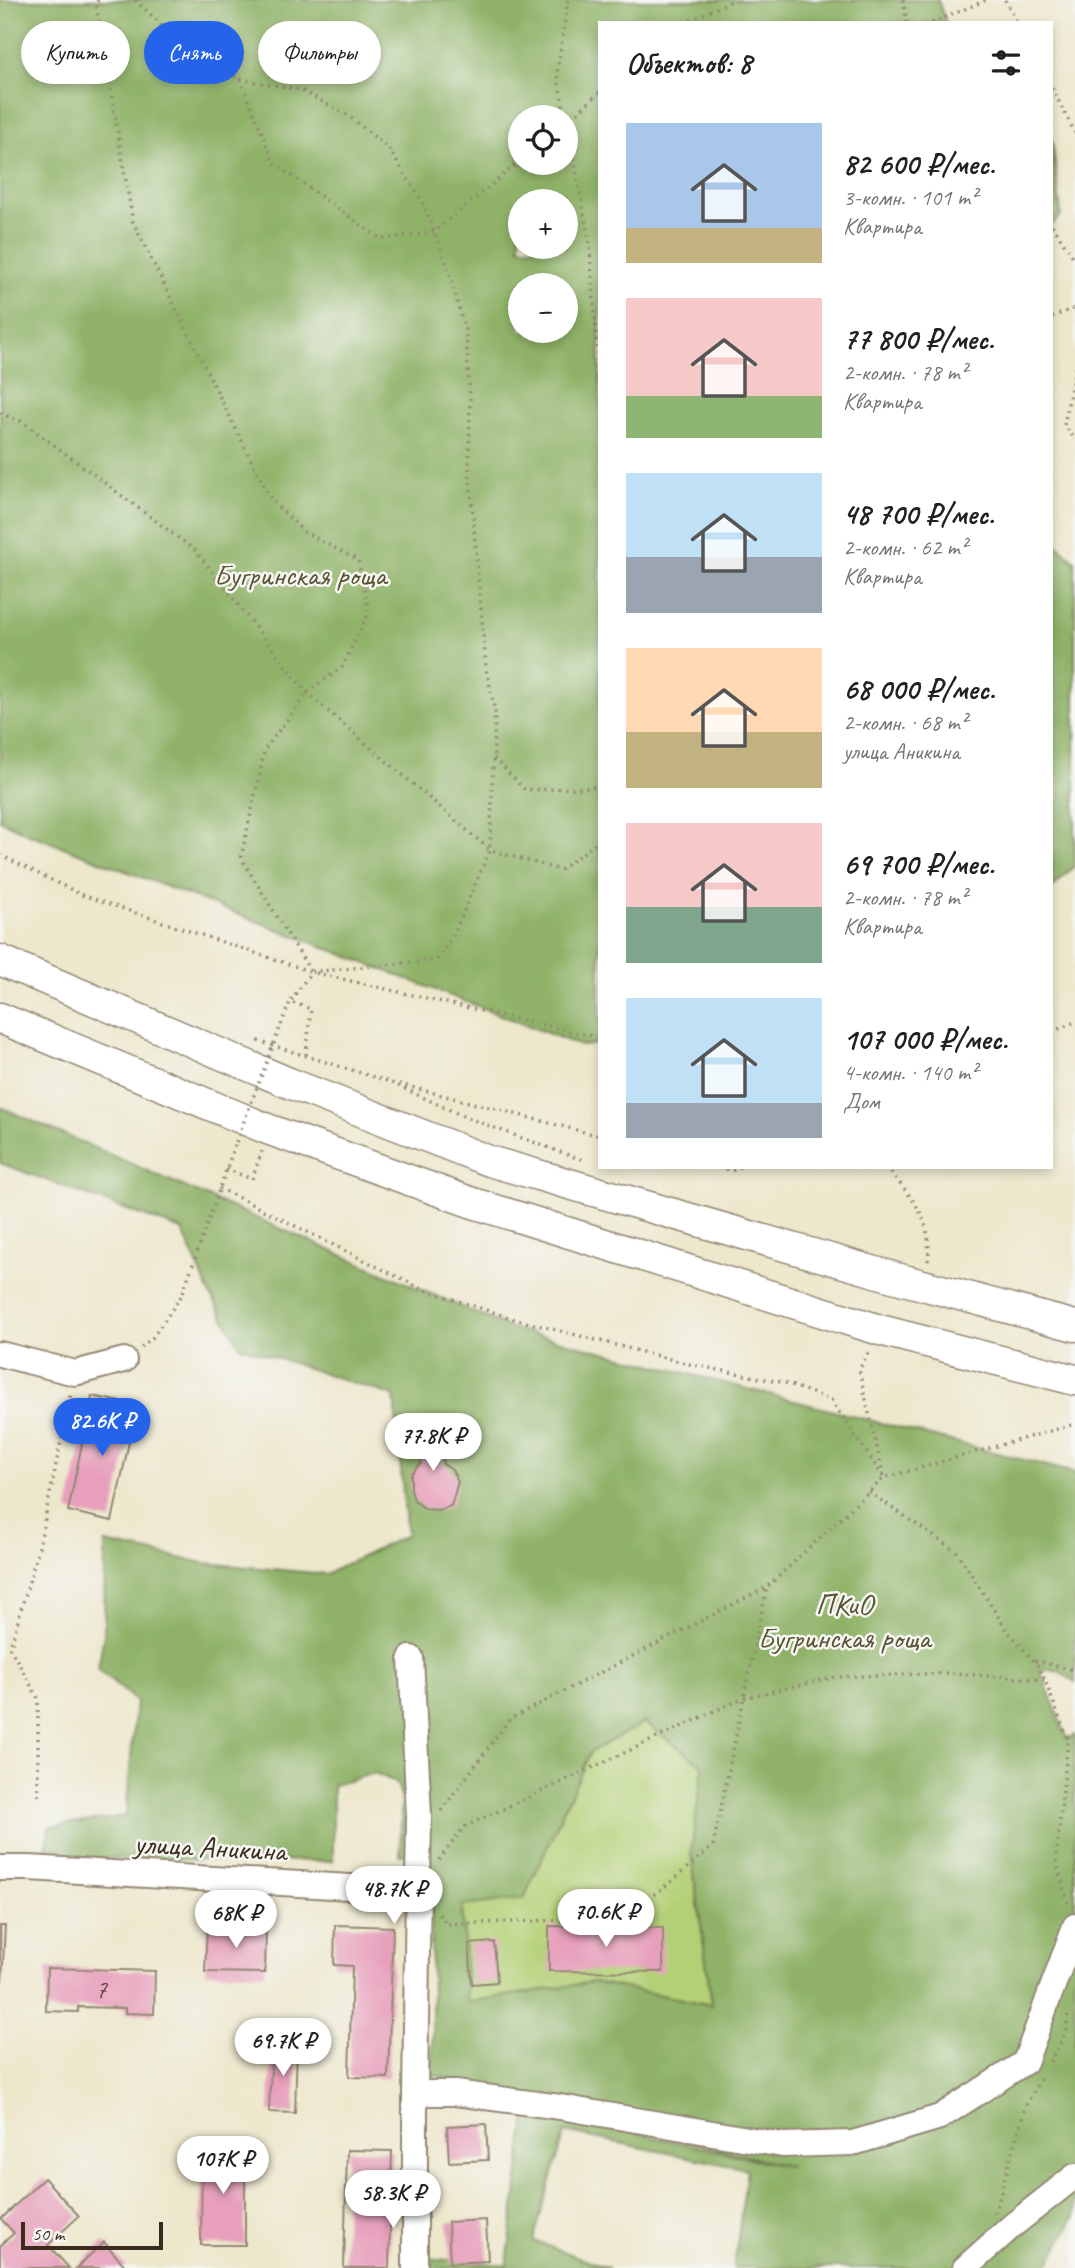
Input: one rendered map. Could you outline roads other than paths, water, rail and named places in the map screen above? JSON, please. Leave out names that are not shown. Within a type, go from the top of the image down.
[{"type":"main road","points":[[0,960],[289,1083],[489,1161],[893,1277],[1075,1326]]},
{"type":"main road","points":[[0,1018],[270,1130],[470,1202],[880,1330],[1075,1380]]},
{"type":"street","points":[[0,1354],[75,1373],[124,1360]]},
{"type":"street","points":[[411,1658],[419,1815],[416,1891],[415,2268]]},
{"type":"street","name":"улица Аникина","points":[[0,1868],[416,1891]]},
{"type":"street","points":[[415,2093],[455,2094],[560,2107],[783,2146],[853,2143],[940,2117],[1025,2062],[1075,1926]]},
{"type":"street","points":[[965,2268],[1013,2225],[1075,2176]]},
{"type":"park label","name":"Бугринская роща","points":[[300,575]]},
{"type":"park label","name":"ПКиО Бугринская роща","points":[[844,1621]]}]
